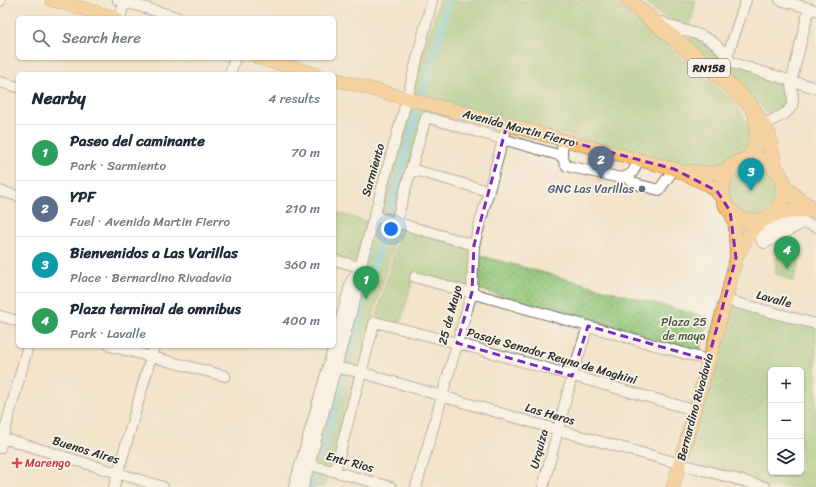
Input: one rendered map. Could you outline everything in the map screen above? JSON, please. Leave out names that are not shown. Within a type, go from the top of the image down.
[{"type":"highway","name":"RN158","points":[[628,0],[646,15],[682,37],[750,106],[768,134],[776,169],[782,180],[783,186]]},
{"type":"highway","points":[[748,159],[756,144],[759,119]]},
{"type":"highway","points":[[776,169],[763,161],[748,159],[735,165],[729,170],[722,183],[723,198],[730,211],[735,215],[759,223],[796,210],[816,210]]},
{"type":"highway","points":[[783,186],[800,201],[816,210]]},
{"type":"highway","points":[[759,223],[775,210],[782,199],[783,186]]},
{"type":"main road","points":[[52,0],[109,16]]},
{"type":"main road","points":[[265,60],[309,72]]},
{"type":"main road","name":"Avenida Martin Fierro","points":[[336,80],[676,170],[711,173],[729,170]]},
{"type":"main road","name":"Avenida Martin Fierro","points":[[676,170],[708,185],[723,198]]},
{"type":"main road","name":"Bernardino Rivadavia","points":[[730,211],[735,225],[736,258]]},
{"type":"main road","name":"Bernardino Rivadavia","points":[[673,487],[726,300],[736,258],[743,244],[759,223]]},
{"type":"street","name":"Sarmiento","points":[[336,338],[351,282],[360,267],[407,99],[432,0]]},
{"type":"street","points":[[730,60],[746,0]]},
{"type":"street","points":[[759,119],[786,113],[792,106],[793,100],[791,81],[813,9],[780,0]]},
{"type":"street","points":[[120,16],[123,1],[173,16]]},
{"type":"street","points":[[682,37],[707,38],[716,44],[730,60],[816,88]]},
{"type":"street","points":[[231,72],[234,60]]},
{"type":"street","points":[[0,82],[16,86]]},
{"type":"street","points":[[396,222],[426,117],[562,156]]},
{"type":"street","name":"25 de Mayo","points":[[416,487],[472,292],[474,245],[507,125]]},
{"type":"street","points":[[564,140],[562,156],[567,166],[621,178],[634,172],[638,160]]},
{"type":"street","points":[[411,169],[488,191]]},
{"type":"street","points":[[628,176],[632,183],[659,190],[676,170]]},
{"type":"street","points":[[0,191],[16,195]]},
{"type":"street","points":[[374,216],[474,245]]},
{"type":"street","points":[[759,223],[799,220],[803,223],[816,227]]},
{"type":"street","points":[[332,367],[359,284],[360,267],[336,261]]},
{"type":"street","points":[[415,277],[708,360]]},
{"type":"street","name":"Lavalle","points":[[726,300],[816,324]]},
{"type":"street","points":[[0,316],[16,320]]},
{"type":"street","name":"Pasaje Senador Reyna de Maghini","points":[[360,372],[374,324],[379,322],[694,410]]},
{"type":"street","name":"Urquiza","points":[[543,487],[572,376],[588,326]]},
{"type":"street","points":[[1,441],[27,348]]},
{"type":"street","points":[[117,348],[225,376]]},
{"type":"street","points":[[114,487],[153,348]]},
{"type":"street","name":"Sarmiento","points":[[294,487],[305,463],[332,367],[334,348]]},
{"type":"street","name":"Las Heras","points":[[332,367],[360,372],[558,430],[765,487]]},
{"type":"street","points":[[335,471],[360,372]]},
{"type":"street","name":"Buenos Aires","points":[[1,441],[163,487]]},
{"type":"street","points":[[303,487],[305,463]]},
{"type":"street","name":"Entr Rios","points":[[305,463],[391,487]]},
{"type":"highlighted area","points":[[507,125],[674,169],[717,191],[730,211],[736,258],[708,360],[588,326],[572,376],[457,343],[472,292],[474,245]]},
{"type":"green space","points":[[439,0],[612,0],[734,101],[746,121],[749,132],[746,148],[736,159],[716,168],[685,167],[412,93]]},
{"type":"green space","points":[[642,0],[696,0],[690,27],[673,23]]},
{"type":"green space","points":[[691,35],[701,38],[722,56],[785,83],[789,101],[785,109],[766,113],[750,94],[689,44]]},
{"type":"green space","points":[[408,104],[432,110],[324,487],[301,487]]},
{"type":"green space","points":[[747,166],[757,166],[770,173],[777,186],[777,196],[770,209],[757,216],[747,216],[738,212],[731,205],[727,196],[727,186],[731,177],[738,170]]},
{"type":"green space","points":[[336,213],[370,222],[358,263],[336,257]]},
{"type":"green space","points":[[401,227],[470,247],[470,290],[414,275],[400,326],[376,319]]},
{"type":"green space","points":[[785,251],[794,254],[799,264],[793,282],[775,273],[776,258]]},
{"type":"green space","name":"Plaza 25 de mayo","points":[[478,255],[709,318],[699,352],[478,289]]},
{"type":"green space","points":[[726,300],[816,323],[816,487],[764,487],[679,464]]},
{"type":"waterway","points":[[422,94],[449,0]]},
{"type":"waterway","points":[[390,210],[417,110]]},
{"type":"waterway","points":[[349,359],[385,224]]},
{"type":"waterway","points":[[321,457],[342,379]]},
{"type":"waterway","points":[[312,487],[315,477]]},
{"type":"place","name":"YPF","points":[[601,179]]},
{"type":"place","name":"GNC Las Varillas","points":[[642,189]]},
{"type":"place","name":"Bienvenidos a Las Varillas","points":[[751,191]]},
{"type":"place","name":"Plaza terminal de omnibus","points":[[787,269]]},
{"type":"place","name":"Paseo del caminante","points":[[366,299]]},
{"type":"place","name":"Marengo","points":[[17,463]]}]
